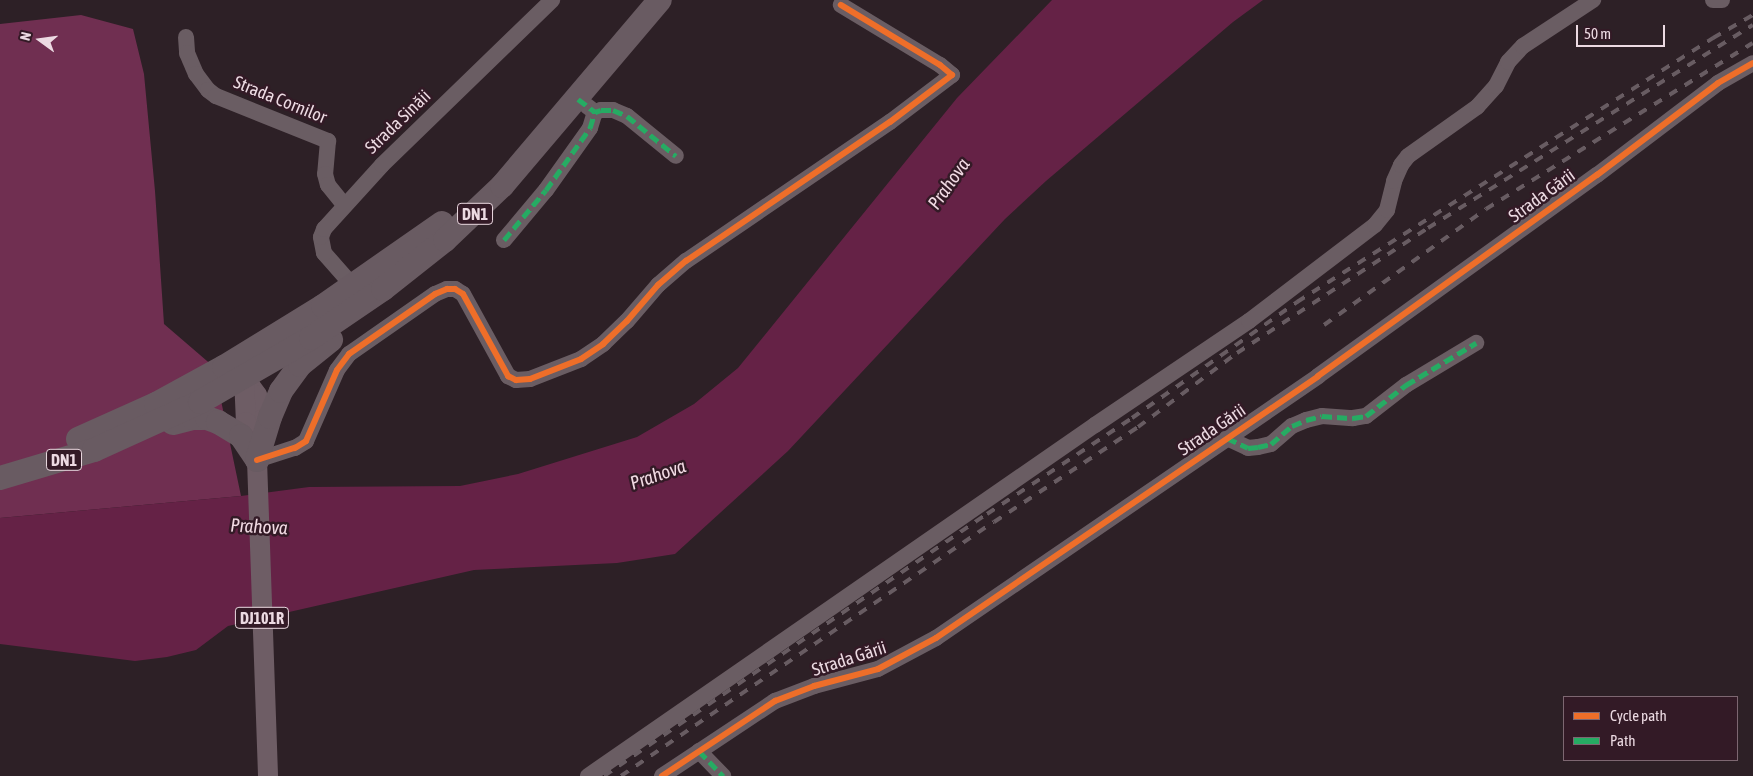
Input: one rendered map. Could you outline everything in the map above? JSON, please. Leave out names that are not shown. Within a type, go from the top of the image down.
[{"type":"highway","name":"DN1","points":[[0,478],[60,462],[127,437],[200,402],[240,369],[440,224],[488,182],[522,144],[641,0]]},
{"type":"highway","name":"DN1","points":[[0,462],[92,434],[156,404],[240,369],[348,314],[445,240],[586,106],[660,0]]},
{"type":"highway","points":[[257,460],[274,405],[288,380],[300,365],[312,353],[401,287],[424,266],[445,240]]},
{"type":"highway","points":[[127,437],[139,436],[182,420],[207,418],[230,428],[241,436],[257,460]]},
{"type":"main road","name":"DJ101R","points":[[240,369],[253,388],[260,406],[261,420],[257,460],[268,776]]},
{"type":"street","name":"Strada Sinăii","points":[[353,286],[330,262],[321,246],[324,229],[382,164],[552,0]]},
{"type":"street","points":[[588,776],[1095,425],[1249,321],[1375,225],[1387,210],[1394,181],[1401,164],[1408,156],[1477,107],[1496,86],[1508,62],[1523,46],[1594,0]]},
{"type":"street","points":[[1713,0],[1722,0]]},
{"type":"street","points":[[257,460],[295,448],[306,441],[337,370],[349,354],[435,294],[447,289],[455,289],[463,294],[508,376],[516,380],[530,379],[582,359],[609,338],[658,285],[686,262],[890,122],[952,75],[940,65],[841,5]]},
{"type":"street","name":"Strada Cornilor","points":[[186,36],[187,53],[196,74],[208,90],[216,96],[328,141],[325,174],[328,185],[344,205]]},
{"type":"street","name":"Strada Gării","points":[[662,776],[775,701],[814,686],[878,669],[936,638],[1318,376],[1596,176],[1718,83],[1753,63]]},
{"type":"street","points":[[504,240],[546,190],[590,128],[586,106],[602,110],[614,110],[627,116],[676,156]]},
{"type":"street","points":[[1227,438],[1248,448],[1258,447],[1271,444],[1292,426],[1306,420],[1322,416],[1353,418],[1366,416],[1406,386],[1476,343]]},
{"type":"street","points":[[699,751],[723,776]]},
{"type":"shaded area","points":[[81,15],[133,29],[144,74],[155,191],[164,324],[214,367],[241,496],[0,518],[0,24]]},
{"type":"water","name":"Prahova","points":[[1052,0],[1263,0],[1233,22],[1046,181],[1005,219],[788,451],[675,554],[617,563],[474,570],[228,626],[196,650],[167,657],[135,661],[0,644],[0,518],[241,496],[309,487],[460,486],[518,474],[637,437],[694,404],[738,368],[957,98]]},
{"type":"railway","points":[[604,776],[987,514],[1132,418],[1297,302],[1713,38],[1753,15]]},
{"type":"railway","points":[[621,776],[994,522],[1138,427],[1237,353],[1428,228],[1753,25]]},
{"type":"railway","points":[[1324,325],[1486,209],[1753,43]]},
{"type":"marked path","points":[[578,99],[595,112],[613,110],[627,116],[676,156]]},
{"type":"marked path","points":[[504,240],[546,190],[590,128],[595,112]]},
{"type":"marked path","points":[[1227,438],[1248,448],[1258,447],[1271,444],[1292,426],[1306,420],[1322,416],[1353,418],[1366,416],[1406,385],[1476,343]]},
{"type":"marked path","points":[[699,751],[723,776]]},
{"type":"cycle path","points":[[257,460],[295,448],[306,441],[337,370],[349,354],[435,294],[447,289],[455,289],[463,294],[508,376],[516,380],[530,379],[581,359],[603,344],[627,321],[658,285],[686,261],[890,122],[952,75],[940,65],[841,5]]},
{"type":"cycle path","points":[[662,776],[775,701],[814,686],[878,669],[936,638],[1318,376],[1597,175],[1718,83],[1753,63]]}]
